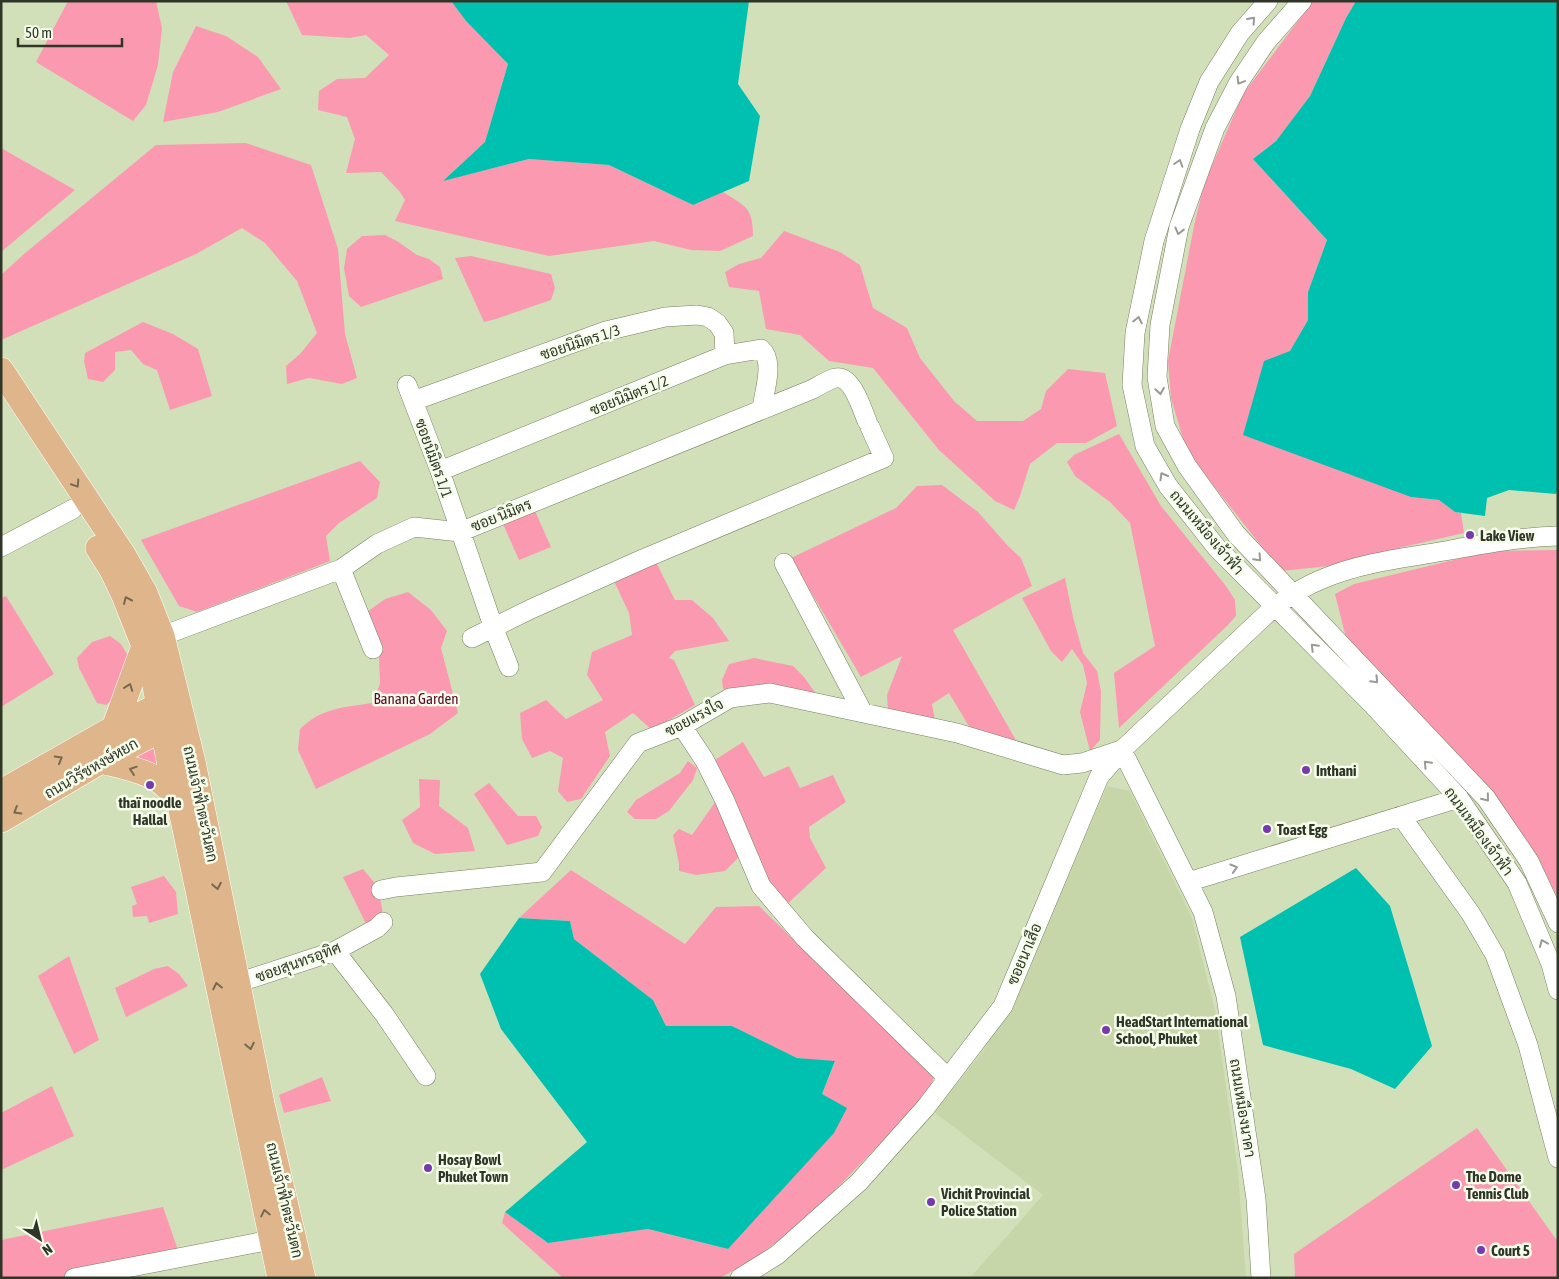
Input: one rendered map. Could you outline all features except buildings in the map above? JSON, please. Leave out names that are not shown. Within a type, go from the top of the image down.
[{"type":"main road","name":"ถนนเจ้าฟ้าตะวันตก","points":[[1,370],[124,556],[145,593],[153,641],[153,675],[193,762],[262,1104],[303,1278]]},
{"type":"main road","name":"ถนนเจ้าฟ้าตะวันตก","points":[[1,398],[115,577],[134,617],[153,641]]},
{"type":"main road","points":[[114,728],[153,641]]},
{"type":"main road","name":"ถนนเจ้าฟ้าตะวันตก","points":[[170,712],[170,766],[181,810],[280,1278]]},
{"type":"main road","name":"ถนนวิรัชหงษ์หยก","points":[[1,792],[114,728],[170,712]]},
{"type":"main road","name":"ถนนวิรัชหงษ์หยก","points":[[1,820],[101,761],[170,712]]},
{"type":"main road","points":[[101,761],[130,768],[160,780],[173,793],[181,810]]},
{"type":"street","name":"ถนนเหมืองเจ้าฟ้า","points":[[1268,1],[1240,33],[1210,82],[1190,129],[1154,241],[1135,333],[1132,385],[1145,446],[1168,486],[1217,548],[1373,705],[1459,798],[1517,883],[1551,964],[1558,990]]},
{"type":"street","name":"ถนนเหมืองเจ้าฟ้า","points":[[1302,1],[1266,42],[1244,74],[1215,128],[1179,228],[1160,325],[1157,377],[1165,426],[1187,466],[1236,534],[1486,798],[1529,861],[1558,923]]},
{"type":"street","name":"ซอยนิมิตร 1/3","points":[[410,393],[606,331],[665,316],[698,315],[708,317],[717,323],[724,333],[725,355]]},
{"type":"street","name":"ซอยนิมิตร 1/2","points":[[440,471],[725,355],[762,349],[766,354],[769,362],[762,408]]},
{"type":"street","name":"ซอย นิมิตร","points":[[153,641],[341,569],[377,544],[414,527],[460,532],[762,408],[813,389],[835,378],[843,378],[848,381],[884,458],[643,559],[494,629]]},
{"type":"street","name":"ซอยนิมิตร 1/1","points":[[410,393],[440,471],[494,629],[509,666]]},
{"type":"street","points":[[1,547],[73,509]]},
{"type":"street","points":[[1217,548],[1236,534]]},
{"type":"street","name":"ซอยนาเสือ","points":[[740,1278],[777,1255],[859,1182],[926,1107],[1003,1006],[1098,777],[1122,750],[1274,607],[1292,594],[1320,580],[1370,564],[1469,546],[1558,536]]},
{"type":"street","points":[[784,563],[863,712]]},
{"type":"street","points":[[341,569],[373,649]]},
{"type":"street","points":[[472,638],[494,629]]},
{"type":"street","name":"ซอยแรงใจ","points":[[381,890],[542,872],[638,743],[682,726],[730,698],[770,692],[957,733],[1064,765],[1082,762],[1122,750]]},
{"type":"street","points":[[682,726],[705,762],[726,801],[761,886],[805,938],[948,1078]]},
{"type":"street","name":"ถนนเหมืองนาคา","points":[[1122,750],[1203,912],[1226,996],[1256,1199],[1261,1278]]},
{"type":"street","points":[[1188,882],[1459,798]]},
{"type":"street","points":[[1401,816],[1472,914],[1495,955],[1528,1044],[1558,1158]]},
{"type":"street","name":"ซอยสุนทรอุทิศ","points":[[237,983],[335,951],[377,928],[383,922]]},
{"type":"street","points":[[335,951],[384,1014],[426,1076]]},
{"type":"street","points":[[74,1278],[271,1240]]},
{"type":"shaded area","name":"HeadStart International School, Phuket","points":[[1107,786],[1130,791],[1192,918],[1215,1010],[1238,1171],[1246,1278],[970,1278],[1043,1195],[934,1112],[984,1050],[1040,939]]},
{"type":"green space","points":[[68,1],[156,1],[162,28],[158,65],[146,105],[133,121],[36,62]]},
{"type":"green space","points":[[286,1],[451,1],[466,21],[508,64],[485,142],[444,180],[529,159],[609,165],[693,205],[723,192],[746,208],[753,226],[753,236],[720,251],[691,250],[654,241],[549,256],[395,221],[405,200],[400,192],[381,172],[346,173],[355,139],[347,117],[318,110],[319,91],[337,79],[365,78],[389,55],[366,35],[350,38],[302,35]]},
{"type":"green space","points":[[1313,1],[1356,1],[1346,18],[1310,96],[1276,141],[1253,159],[1327,240],[1308,292],[1308,320],[1290,351],[1411,497],[1439,500],[1455,512],[1461,513],[1464,533],[1403,547],[1348,564],[1281,571],[1187,452],[1171,398],[1168,361],[1204,184],[1243,94]]},
{"type":"green space","points":[[196,26],[226,36],[258,57],[281,89],[218,112],[163,122],[173,72]]},
{"type":"green space","points":[[246,143],[311,165],[338,249],[345,334],[357,378],[342,384],[309,378],[287,384],[286,366],[300,354],[317,333],[297,281],[265,243],[242,228],[196,254],[1,340],[1,275],[156,145]]},
{"type":"green space","points":[[1,148],[75,190],[1,252]]},
{"type":"green space","points":[[784,231],[840,252],[860,265],[873,308],[907,328],[920,358],[954,401],[977,421],[1023,421],[1041,409],[1046,391],[1068,369],[1105,373],[1117,426],[1086,443],[1057,443],[1030,464],[1014,510],[995,501],[939,450],[873,368],[829,361],[800,335],[766,329],[759,291],[729,287],[725,272],[739,264],[761,258]]},
{"type":"green space","points":[[385,235],[440,267],[443,279],[361,307],[349,296],[344,268],[347,249],[362,236]]},
{"type":"green space","points":[[471,256],[551,274],[555,288],[551,300],[484,322],[455,258]]},
{"type":"green space","points":[[143,322],[173,334],[198,349],[212,396],[170,410],[157,370],[143,364],[131,350],[115,352],[115,370],[103,382],[88,379],[84,361],[85,353]]},
{"type":"green space","points":[[1119,434],[1161,506],[1226,586],[1235,600],[1236,616],[1119,728],[1114,673],[1155,646],[1130,523],[1110,502],[1075,476],[1067,462],[1074,455]]},
{"type":"green space","points":[[360,461],[380,482],[377,498],[339,523],[326,536],[330,561],[197,612],[179,606],[141,540]]},
{"type":"green space","points":[[942,485],[978,512],[1021,558],[1032,586],[953,630],[1017,742],[970,728],[949,693],[932,704],[935,720],[888,712],[887,695],[902,656],[861,677],[791,558],[896,508],[917,486]]},
{"type":"green space","points":[[535,511],[551,547],[519,560],[503,524]]},
{"type":"green space","points":[[1558,550],[1558,897],[1532,852],[1347,642],[1335,594],[1354,584],[1491,551]]},
{"type":"green space","points":[[655,560],[675,600],[692,600],[713,618],[729,641],[675,651],[669,658],[674,660],[695,705],[652,730],[633,713],[605,732],[610,756],[581,799],[567,802],[558,791],[563,758],[550,751],[532,758],[522,739],[520,713],[546,700],[566,719],[603,700],[587,675],[592,652],[632,635],[629,613],[614,581]]},
{"type":"green space","points":[[1065,578],[1083,653],[1097,671],[1101,691],[1100,740],[1090,751],[1080,712],[1087,683],[1083,665],[1072,649],[1062,662],[1051,651],[1022,598]]},
{"type":"green space","name":"Banana Garden","points":[[408,592],[431,610],[447,631],[441,648],[458,713],[430,734],[316,789],[298,750],[300,729],[325,712],[372,703],[380,684],[379,656],[367,612],[385,599]]},
{"type":"green space","points":[[6,596],[54,674],[1,707],[1,598]]},
{"type":"green space","points":[[110,636],[120,643],[135,666],[119,694],[106,705],[97,703],[79,668],[77,658],[92,642]]},
{"type":"green space","points":[[754,658],[793,666],[804,677],[819,698],[723,689],[722,680],[729,664]]},
{"type":"green space","points":[[155,738],[164,775],[121,761]]},
{"type":"green space","points":[[743,742],[764,777],[789,766],[800,788],[833,775],[846,802],[809,827],[810,838],[826,868],[785,906],[770,888],[710,763]]},
{"type":"green space","points":[[688,761],[697,768],[693,780],[669,811],[656,819],[635,819],[627,812],[636,800],[680,773]]},
{"type":"green space","points":[[419,779],[440,780],[439,806],[468,828],[475,851],[435,854],[413,843],[402,820],[420,807]]},
{"type":"green space","points":[[489,783],[518,816],[536,816],[542,827],[538,836],[507,845],[474,794]]},
{"type":"green space","points":[[718,798],[741,855],[725,871],[696,875],[679,871],[673,835],[679,829],[692,835]]},
{"type":"green space","points":[[363,869],[378,887],[383,914],[368,928],[343,877]]},
{"type":"green space","points":[[571,870],[685,944],[716,907],[759,906],[934,1076],[928,1094],[807,1219],[754,1259],[720,1278],[563,1278],[502,1223],[505,1212],[548,1243],[648,1229],[728,1249],[822,1094],[835,1062],[797,1058],[732,1026],[666,1026],[653,1000],[574,939],[570,921],[519,918]]},
{"type":"green space","points":[[164,876],[176,892],[178,914],[149,923],[147,916],[133,917],[132,906],[137,904],[131,887]]},
{"type":"green space","points":[[69,956],[99,1040],[74,1054],[38,976]]},
{"type":"green space","points":[[168,966],[179,974],[188,986],[126,1017],[115,988],[154,969]]},
{"type":"green space","points":[[322,1077],[331,1101],[284,1113],[279,1095]]},
{"type":"green space","points":[[52,1086],[74,1136],[1,1170],[1,1113]]},
{"type":"green space","name":"The Dome Tennis Club","points":[[1477,1128],[1558,1242],[1558,1278],[1295,1278],[1294,1254]]},
{"type":"green space","points":[[163,1207],[178,1250],[67,1278],[1,1278],[1,1240]]},
{"type":"water","points":[[451,1],[749,1],[738,84],[760,116],[749,181],[693,205],[609,165],[529,159],[443,181],[485,142],[508,64],[466,21]]},
{"type":"water","points":[[1356,1],[1558,1],[1558,490],[1556,494],[1509,490],[1487,498],[1485,516],[1455,512],[1439,500],[1411,497],[1243,435],[1264,361],[1290,351],[1308,320],[1308,292],[1327,240],[1253,159],[1276,141],[1310,96],[1346,18]]},
{"type":"water","points":[[1356,868],[1390,906],[1432,1046],[1395,1089],[1351,1069],[1263,1045],[1240,937]]},
{"type":"water","points":[[519,918],[570,921],[574,939],[653,1000],[666,1026],[732,1026],[797,1058],[835,1061],[822,1094],[847,1108],[834,1133],[728,1249],[648,1229],[548,1243],[505,1212],[587,1142],[501,1029],[480,974]]},
{"type":"place","name":"Lake View","points":[[1470,535]]},
{"type":"place","name":"Inthani","points":[[1306,770]]},
{"type":"place","name":"thaï noodle Hallal","points":[[150,785]]},
{"type":"place","name":"Toast Egg","points":[[1267,829]]},
{"type":"place","name":"HeadStart International School, Phuket","points":[[1106,1030]]},
{"type":"place","name":"Hosay Bowl Phuket Town","points":[[428,1168]]},
{"type":"place","name":"The Dome Tennis Club","points":[[1456,1185]]},
{"type":"place","name":"Vichit Provincial Police Station","points":[[931,1202]]},
{"type":"place","name":"Court 5","points":[[1481,1250]]}]
